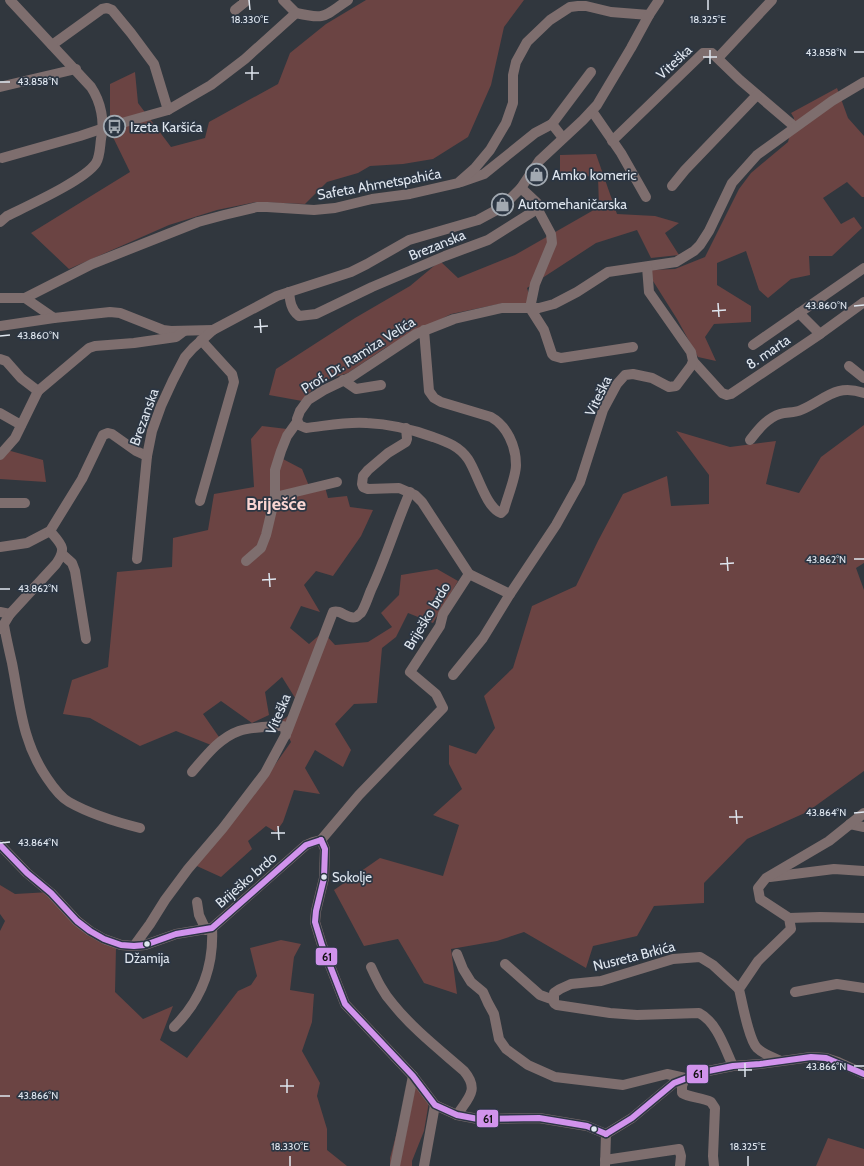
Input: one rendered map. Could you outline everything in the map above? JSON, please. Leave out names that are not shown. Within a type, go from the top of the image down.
[{"type":"street","points":[[0,222],[6,216],[81,177],[96,163],[104,128],[97,95],[76,69],[10,0]]},
{"type":"street","points":[[235,10],[245,2],[244,0]]},
{"type":"street","points":[[283,0],[296,13],[312,17],[325,16],[348,0]]},
{"type":"street","name":"Brezanska","points":[[50,531],[82,479],[103,435],[108,433],[112,434],[136,451],[147,456],[152,432],[161,406],[185,357],[213,330],[277,296],[351,272],[368,264],[409,240],[478,220],[502,207],[521,188],[539,161],[592,111],[659,0]]},
{"type":"street","points":[[772,0],[718,58],[740,80],[795,127]]},
{"type":"street","name":"Safeta Ahmetspahića","points":[[0,298],[25,298],[92,264],[198,222],[257,207],[267,206],[314,210],[335,208],[372,199],[410,194],[458,183],[483,159],[506,123],[513,103],[513,75],[516,62],[527,42],[550,20],[570,7],[578,6],[586,6],[611,12],[649,15]]},
{"type":"street","points":[[52,45],[102,9],[107,8],[112,10],[132,33],[154,64],[168,110]]},
{"type":"street","points":[[2,158],[168,110],[211,85],[244,59],[296,13]]},
{"type":"street","name":"Viteška","points":[[612,141],[703,53],[712,54],[718,58]]},
{"type":"street","points":[[0,86],[76,69]]},
{"type":"street","points":[[458,183],[484,174],[534,133],[552,124],[591,72]]},
{"type":"street","points":[[693,360],[691,352],[649,292],[647,267],[676,262],[694,251],[709,231],[732,183],[757,155],[832,101],[864,82]]},
{"type":"street","points":[[672,186],[685,170],[757,95]]},
{"type":"street","points":[[592,111],[621,153],[646,197]]},
{"type":"street","points":[[552,124],[563,138]]},
{"type":"street","points":[[521,188],[537,203],[537,208],[551,234],[552,244],[535,284],[530,308],[544,330],[554,356],[561,358],[633,347]]},
{"type":"street","name":"Brezanska","points":[[289,292],[294,312],[299,316],[316,314],[372,286],[488,240],[537,208]]},
{"type":"street","name":"Prof. Dr. Ramiza Velića","points":[[246,560],[261,548],[266,535],[275,497],[276,470],[281,451],[287,436],[297,422],[298,416],[308,400],[424,330],[454,319],[502,308],[539,308],[554,304],[577,292],[608,272],[647,267]]},
{"type":"street","points":[[753,345],[864,268]]},
{"type":"street","points":[[25,298],[54,318]]},
{"type":"street","name":"8. marta","points":[[693,360],[722,393],[727,395],[820,334],[864,302]]},
{"type":"street","points":[[0,326],[110,312],[120,313],[163,330],[213,330]]},
{"type":"street","points":[[799,313],[820,334]]},
{"type":"street","points":[[297,422],[299,425],[306,428],[367,422],[406,428],[452,444],[459,448],[468,460],[482,491],[501,514],[504,510],[516,463],[512,443],[506,432],[497,421],[491,417],[442,402],[434,398],[429,391],[424,330]]},
{"type":"street","points":[[0,455],[15,438],[38,392],[89,348],[95,346],[176,338],[184,331]]},
{"type":"street","points":[[200,501],[234,382],[232,374],[201,340]]},
{"type":"street","points":[[0,359],[6,361],[20,378],[38,392]]},
{"type":"street","name":"Viteška","points":[[453,675],[483,638],[556,525],[580,482],[603,410],[622,377],[629,374],[642,375],[652,378],[669,387],[676,386],[691,366],[693,360]]},
{"type":"street","points":[[849,366],[864,378]]},
{"type":"street","points":[[343,380],[356,389],[381,386]]},
{"type":"street","points":[[750,440],[761,427],[777,415],[794,413],[834,392],[850,390],[864,393]]},
{"type":"street","points":[[0,413],[21,425]]},
{"type":"street","points":[[406,428],[406,442],[388,453],[368,470],[363,476],[363,487],[368,489],[399,488],[415,495],[422,502],[469,574],[510,594]]},
{"type":"street","points":[[137,559],[147,456]]},
{"type":"street","points":[[275,497],[337,482]]},
{"type":"street","name":"Viteška","points":[[134,946],[165,900],[265,773],[286,735],[332,612],[336,611],[348,617],[352,617],[361,612],[376,579],[410,492]]},
{"type":"street","points":[[0,503],[25,503]]},
{"type":"street","points":[[0,547],[27,543],[50,531],[62,546],[63,552],[56,564],[5,613],[2,627],[21,719],[27,739],[42,771],[54,789],[68,802],[101,818],[140,828]]},
{"type":"street","points":[[62,554],[72,563],[75,571],[86,639]]},
{"type":"street","name":"Briješko brdo","points":[[209,929],[306,845],[321,840],[359,795],[443,708],[436,694],[410,672],[440,626],[443,614],[469,574]]},
{"type":"street","points":[[192,772],[225,737],[238,731],[249,728],[283,726],[286,735]]},
{"type":"street","points":[[864,813],[829,841],[766,878],[758,888],[760,899],[788,918],[864,918]]},
{"type":"street","points":[[850,824],[864,827]]},
{"type":"street","points":[[321,840],[326,849],[324,878],[316,911],[316,922],[322,945],[346,1004],[413,1076],[435,1105],[457,1115],[478,1119],[539,1118],[587,1126],[606,1134]]},
{"type":"street","points":[[0,845],[27,873],[51,893],[77,921],[104,939],[121,945],[145,945],[176,934],[209,929]]},
{"type":"street","points":[[766,878],[834,869],[864,871]]},
{"type":"street","points":[[174,1027],[184,1017],[194,1003],[204,985],[210,964],[213,944],[209,929],[199,915],[196,902]]},
{"type":"street","points":[[779,1060],[762,1051],[755,1045],[751,1037],[739,989],[758,961],[791,929],[788,918]]},
{"type":"street","points":[[457,954],[463,969],[471,982],[483,992],[494,1014],[500,1039],[506,1049],[528,1065],[555,1077],[623,1085],[668,1074],[685,1078]]},
{"type":"street","name":"Nusreta Brkića","points":[[554,1000],[554,994],[557,991],[571,984],[601,981],[673,959],[700,958],[714,965],[739,989]]},
{"type":"street","points":[[505,964],[540,995],[554,1000],[554,1003],[559,1005],[610,1013],[637,1015],[699,1013],[704,1016],[716,1030],[733,1066]]},
{"type":"street","points":[[371,967],[392,1004],[469,1077],[473,1085],[472,1091],[457,1115]]},
{"type":"street","points":[[795,992],[837,984],[864,988]]},
{"type":"street","points":[[606,1134],[632,1118],[674,1083],[703,1072],[733,1066],[811,1057],[826,1058],[864,1074]]},
{"type":"street","points":[[395,1166],[413,1076]]},
{"type":"street","points":[[685,1078],[682,1086],[682,1093],[712,1102],[715,1108],[714,1166]]},
{"type":"street","points":[[424,1166],[435,1105]]},
{"type":"street","points":[[606,1134],[605,1163],[679,1149],[681,1156],[680,1166]]},
{"type":"shaded area","points":[[366,0],[524,0],[504,27],[491,85],[468,137],[433,159],[403,164],[370,166],[358,173],[327,182],[305,204],[256,202],[217,210],[169,225],[69,269],[31,233],[130,172],[110,131],[110,84],[135,72],[138,103],[171,147],[205,138],[209,122],[278,84],[290,53],[326,24]]},
{"type":"shaded area","points":[[837,88],[848,118],[864,136],[864,197],[862,197],[847,182],[823,198],[841,224],[854,217],[862,228],[832,256],[809,256],[810,275],[791,279],[768,298],[759,290],[746,251],[717,263],[717,285],[751,306],[751,322],[714,324],[705,337],[716,361],[698,357],[677,319],[653,281],[650,270],[675,269],[705,257],[739,189],[751,173],[788,142],[794,118],[791,113]]},
{"type":"shaded area","points":[[596,154],[617,214],[655,216],[679,223],[665,233],[679,255],[651,258],[637,230],[596,243],[527,288],[532,305],[504,303],[451,314],[385,348],[348,373],[319,382],[302,401],[269,395],[276,369],[355,318],[410,286],[440,261],[458,278],[515,255],[599,207],[598,177],[560,174],[560,155]]},
{"type":"shaded area","points":[[864,425],[864,563],[856,568],[864,590],[864,771],[807,812],[747,839],[704,883],[704,903],[654,906],[637,936],[593,946],[586,968],[524,932],[497,941],[451,949],[457,994],[424,983],[398,939],[364,946],[334,890],[380,858],[443,876],[459,825],[433,815],[462,789],[449,764],[449,745],[476,754],[495,728],[484,696],[513,668],[532,606],[576,586],[623,494],[667,476],[671,506],[709,504],[709,475],[676,431],[730,447],[776,441],[766,484],[799,493],[821,457]]},
{"type":"shaded area","points":[[262,426],[287,429],[281,458],[302,469],[309,486],[325,487],[328,498],[347,496],[350,507],[373,510],[361,536],[333,576],[316,571],[304,585],[320,612],[301,606],[290,628],[309,644],[323,632],[335,645],[368,642],[392,627],[381,613],[399,595],[401,575],[437,569],[458,581],[433,623],[408,613],[396,637],[382,648],[377,703],[354,704],[335,724],[351,750],[343,767],[315,750],[305,768],[320,794],[294,790],[283,822],[276,832],[266,826],[248,841],[252,849],[221,877],[188,862],[267,776],[291,742],[281,721],[297,710],[297,701],[282,677],[265,692],[269,715],[252,723],[221,701],[203,714],[219,737],[211,745],[176,731],[140,746],[90,718],[63,714],[72,680],[108,667],[117,572],[172,567],[173,538],[208,530],[214,494],[254,487],[251,439]]},
{"type":"shaded area","points":[[0,448],[43,460],[46,482],[0,479]]},
{"type":"shaded area","points":[[0,885],[15,894],[50,892],[116,947],[115,992],[143,1019],[173,1006],[160,1040],[187,1058],[238,991],[251,985],[257,976],[250,948],[281,940],[301,944],[294,957],[290,990],[314,994],[312,1022],[302,1051],[320,1083],[317,1096],[327,1129],[327,1150],[347,1166],[0,1166],[0,931],[5,921],[0,914]]},
{"type":"shaded area","points":[[411,1079],[429,1102],[424,1131],[412,1161],[412,1166],[390,1166],[390,1158]]},
{"type":"shaded area","points":[[828,1138],[864,1149],[864,1166],[816,1166]]},
{"type":"transit line","name":"61","points":[[321,840],[325,849],[324,878],[316,911],[315,922],[322,945],[345,1004],[413,1076],[435,1105],[457,1115],[478,1119],[539,1118],[587,1126],[606,1134]]},
{"type":"transit line","name":"61","points":[[0,845],[27,873],[51,893],[77,921],[90,931],[104,939],[121,945],[134,946],[145,945],[176,934],[212,928],[306,845],[321,840]]},
{"type":"transit line","name":"61","points":[[606,1134],[632,1118],[674,1083],[703,1072],[733,1066],[811,1057],[826,1058],[864,1074]]},
{"type":"place","name":"Izeta Karšića","points":[[114,127]]},
{"type":"place","name":"Amko komeric","points":[[537,175]]},
{"type":"place","name":"Automehaničarska","points":[[503,204]]},
{"type":"place","name":"Sokolje","points":[[324,877]]},
{"type":"place","name":"Džamija","points":[[147,944]]},
{"type":"district","name":"Briješće","points":[[276,504]]}]
